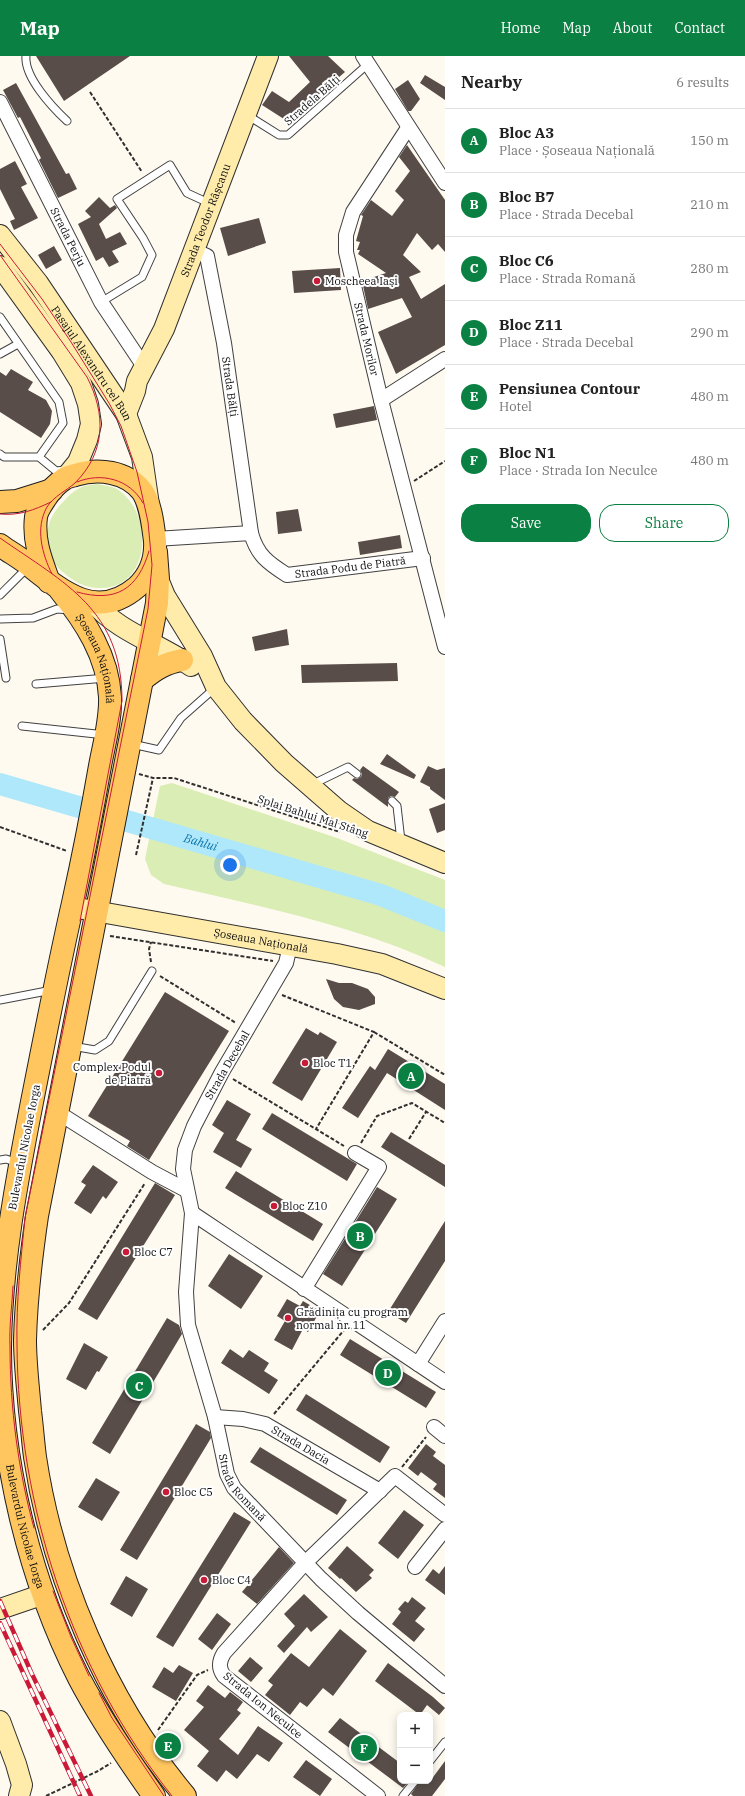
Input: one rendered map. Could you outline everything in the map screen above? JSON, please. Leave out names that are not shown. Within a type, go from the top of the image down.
[{"type":"main road","name":"Strada Teodor Râșcanu","points":[[126,414],[141,374],[164,329],[268,56]]},
{"type":"main road","name":"Pasajul Alexandru cel Bun","points":[[0,235],[38,283],[126,414],[142,457],[149,509]]},
{"type":"main road","name":"Pasajul Alexandru cel Bun","points":[[0,266],[62,352],[83,388],[88,404],[91,424],[87,440],[78,462],[63,479]]},
{"type":"main road","points":[[100,376],[118,386],[128,386],[141,374]]},
{"type":"main road","points":[[0,502],[17,501],[63,479],[98,471],[110,472],[123,477],[142,492],[149,509],[155,546],[158,580],[157,603],[142,680],[131,760]]},
{"type":"main road","points":[[55,586],[39,556],[35,528],[36,516],[39,507],[63,479]]},
{"type":"main road","points":[[0,546],[30,566],[55,586]]},
{"type":"main road","points":[[85,607],[114,600],[128,594],[148,575],[153,563],[155,546]]},
{"type":"main road","points":[[158,580],[165,596],[202,656],[214,684],[243,721],[284,763],[339,811],[368,831],[445,863]]},
{"type":"main road","name":"Șoseaua Națională","points":[[55,586],[85,607],[96,646],[108,678],[110,701],[104,747],[79,853]]},
{"type":"main road","points":[[85,607],[102,613],[149,643],[182,660],[214,684]]},
{"type":"main road","points":[[142,680],[158,667],[168,662],[182,660]]},
{"type":"main road","name":"Bulevardul Nicolae Iorga","points":[[131,760],[107,857],[37,1216],[28,1292],[25,1341],[35,1457],[46,1512],[65,1579],[85,1630],[122,1705],[145,1742],[185,1796]]},
{"type":"main road","points":[[405,847],[445,850]]},
{"type":"main road","name":"Bulevardul Nicolae Iorga","points":[[79,853],[72,907],[54,990],[10,1162],[9,1229],[1,1310],[1,1365],[4,1414],[11,1472],[32,1556],[44,1594],[62,1641],[83,1684],[124,1754],[154,1796]]},
{"type":"main road","name":"Șoseaua Națională","points":[[72,907],[288,955],[337,954],[382,964],[445,989]]},
{"type":"main road","points":[[0,1609],[44,1594]]},
{"type":"main road","points":[[0,1721],[22,1785],[19,1796]]},
{"type":"street","points":[[366,60],[408,128],[445,183]]},
{"type":"street","name":"Strada Perju","points":[[0,102],[101,302],[141,374]]},
{"type":"street","name":"Strada Morilor","points":[[408,128],[361,197],[353,212],[346,235],[346,252],[381,400],[445,647]]},
{"type":"street","name":"Strada Bălți","points":[[194,250],[207,256],[224,343],[251,533]]},
{"type":"street","points":[[381,400],[445,359]]},
{"type":"street","points":[[155,546],[251,533]]},
{"type":"street","name":"Strada Podu de Piatră","points":[[251,533],[254,546],[268,563],[287,575],[423,558]]},
{"type":"street","name":"Strada Decebal","points":[[192,1213],[182,1169],[185,1150],[194,1126],[222,1072],[271,991],[288,955]]},
{"type":"street","points":[[56,1116],[65,1117],[152,1172],[186,1190]]},
{"type":"street","points":[[304,1289],[379,1167],[355,1152]]},
{"type":"street","points":[[192,1213],[445,1382]]},
{"type":"street","name":"Strada Romană","points":[[192,1213],[186,1292],[188,1325],[215,1418],[230,1482],[305,1563],[358,1613],[445,1686]]},
{"type":"street","points":[[418,1364],[445,1321]]},
{"type":"street","name":"Strada Dacia","points":[[215,1418],[243,1419],[265,1424],[380,1491]]},
{"type":"street","points":[[305,1563],[395,1476],[445,1515]]},
{"type":"street","points":[[415,1567],[445,1529]]},
{"type":"street","name":"Strada Ion Neculce","points":[[305,1563],[224,1653],[220,1659],[219,1666],[224,1676],[378,1796]]},
{"type":"lane","points":[[25,60],[31,75],[51,107],[67,121]]},
{"type":"lane","name":"Stradela Bălți","points":[[246,114],[280,135],[288,135],[366,60]]},
{"type":"lane","points":[[101,302],[142,277],[152,255],[143,238],[117,199],[170,165],[187,193],[212,204]]},
{"type":"lane","points":[[0,317],[60,402],[63,423],[39,456]]},
{"type":"lane","points":[[0,354],[18,344]]},
{"type":"lane","points":[[2,457],[39,456],[63,479]]},
{"type":"lane","points":[[0,595],[30,566]]},
{"type":"lane","points":[[0,620],[33,618],[57,609],[85,607]]},
{"type":"lane","points":[[0,639],[6,678]]},
{"type":"lane","points":[[36,684],[108,678]]},
{"type":"lane","points":[[131,760],[159,750],[181,718],[214,684]]},
{"type":"lane","points":[[22,726],[96,734],[104,747]]},
{"type":"lane","points":[[309,786],[348,767],[357,774]]},
{"type":"lane","points":[[392,801],[397,806],[405,847]]},
{"type":"lane","points":[[70,1046],[95,1050],[109,1041],[152,971]]},
{"type":"lane","points":[[0,1000],[54,990]]},
{"type":"lane","points":[[433,1757],[445,1742]]},
{"type":"lane","points":[[403,1796],[413,1784]]},
{"type":"path","points":[[90,92],[147,179]]},
{"type":"path","points":[[404,488],[445,460]]},
{"type":"path","name":"Splai Bahlui Mal Stâng","points":[[131,760],[153,778],[174,778],[346,834]]},
{"type":"path","points":[[136,855],[153,778]]},
{"type":"path","points":[[0,827],[79,853]]},
{"type":"path","points":[[106,935],[151,942],[288,955]]},
{"type":"path","points":[[151,942],[149,948],[152,971],[247,1030]]},
{"type":"path","points":[[271,991],[374,1032],[445,1075]]},
{"type":"path","points":[[316,1129],[374,1032]]},
{"type":"path","points":[[222,1072],[355,1152],[377,1116],[412,1103],[445,1123]]},
{"type":"path","points":[[409,1139],[426,1112]]},
{"type":"path","points":[[43,1330],[69,1303],[152,1172]]},
{"type":"path","points":[[265,1424],[352,1321]]},
{"type":"path","points":[[395,1476],[440,1431]]},
{"type":"path","points":[[154,1736],[197,1675],[219,1666]]},
{"type":"path","points":[[46,1796],[98,1771],[115,1761]]},
{"type":"green space","points":[[97,484],[115,488],[128,499],[137,513],[142,530],[142,547],[138,563],[130,576],[117,585],[100,588],[89,587],[75,581],[62,571],[51,558],[47,538],[51,518],[59,506],[73,492],[85,486]]},
{"type":"green space","points":[[172,783],[337,838],[445,880],[445,967],[377,939],[342,928],[271,909],[164,884],[151,875],[145,859],[160,786]]},
{"type":"building","points":[[36,56],[130,56],[64,101]]},
{"type":"building","points":[[289,56],[328,56],[345,72],[301,110],[295,120],[290,116],[287,121],[262,105],[272,91],[289,102],[310,82]]},
{"type":"building","points":[[425,75],[445,87],[445,100],[420,83]]},
{"type":"building","points":[[408,80],[420,99],[411,111],[408,111],[395,89]]},
{"type":"building","points":[[16,83],[66,174],[69,173],[77,189],[58,198],[39,160],[41,158],[20,117],[18,118],[3,90]]},
{"type":"building","points":[[407,145],[445,200],[445,252],[438,244],[432,250],[417,233],[403,255],[421,272],[409,277],[421,299],[445,284],[445,345],[396,374],[378,332],[412,317],[402,298],[368,309],[362,281],[386,273],[358,254],[360,250],[357,250],[360,242],[356,241],[363,216],[361,215],[371,200],[392,216],[404,200],[395,191],[410,171],[399,157]]},
{"type":"building","points":[[15,161],[27,184],[21,187],[38,218],[14,230],[10,221],[15,219],[0,189],[0,169]]},
{"type":"building","points":[[99,197],[110,208],[115,205],[117,208],[99,224],[106,239],[120,232],[127,244],[112,251],[119,262],[109,267],[103,257],[96,261],[78,224],[91,217],[85,211]]},
{"type":"building","points":[[259,218],[266,243],[228,256],[220,228]]},
{"type":"building","points":[[54,246],[62,260],[46,269],[38,255]]},
{"type":"building","name":"Moscheea Iaşi","points":[[340,268],[341,290],[294,293],[292,271]]},
{"type":"building","points":[[11,369],[33,382],[28,390],[46,400],[52,411],[50,424],[41,438],[0,412],[0,372],[6,376]]},
{"type":"building","points":[[374,406],[377,420],[336,428],[333,414]]},
{"type":"building","points":[[298,509],[302,531],[278,534],[276,512]]},
{"type":"building","points":[[400,535],[402,548],[360,555],[358,542]]},
{"type":"building","points":[[287,629],[289,645],[255,651],[252,637]]},
{"type":"building","points":[[397,663],[398,681],[302,683],[301,665]]},
{"type":"building","points":[[387,754],[416,775],[414,779],[380,764]]},
{"type":"building","points":[[363,766],[399,792],[395,797],[391,796],[388,798],[388,807],[352,780],[354,778],[357,779],[361,777],[362,774],[360,770]]},
{"type":"building","points":[[428,766],[437,770],[445,768],[445,800],[430,789],[430,787],[420,782]]},
{"type":"building","points":[[445,803],[445,830],[437,833],[429,809]]},
{"type":"building","points":[[326,979],[339,983],[352,983],[368,989],[375,997],[375,1004],[359,1010],[343,1007],[334,999]]},
{"type":"building","name":"Complex Podul de Piatră","points":[[165,992],[229,1031],[149,1160],[127,1146],[130,1141],[88,1116]]},
{"type":"building","name":"Bloc T1","points":[[306,1028],[318,1035],[320,1032],[337,1042],[302,1101],[272,1083]]},
{"type":"building","points":[[388,1049],[445,1084],[445,1110],[387,1073],[358,1118],[342,1108],[370,1066],[375,1070]]},
{"type":"building","points":[[227,1100],[251,1114],[236,1140],[252,1149],[241,1168],[213,1152],[224,1133],[212,1125]]},
{"type":"building","points":[[272,1113],[357,1164],[347,1181],[262,1129]]},
{"type":"building","points":[[391,1132],[445,1165],[445,1187],[381,1147]]},
{"type":"building","points":[[93,1165],[118,1182],[106,1199],[103,1196],[91,1214],[74,1203],[86,1185],[81,1182]]},
{"type":"building","name":"Bloc Z10","points":[[236,1171],[323,1224],[313,1241],[225,1188]]},
{"type":"building","name":"Bloc C7","points":[[155,1183],[175,1195],[97,1320],[78,1309]]},
{"type":"building","points":[[377,1187],[397,1199],[342,1286],[323,1274]]},
{"type":"building","points":[[445,1221],[445,1261],[406,1323],[388,1312]]},
{"type":"building","points":[[229,1254],[263,1276],[241,1309],[208,1286]]},
{"type":"building","points":[[287,1299],[300,1306],[303,1301],[320,1311],[308,1332],[303,1329],[292,1350],[274,1340],[285,1321],[277,1316]]},
{"type":"building","points":[[167,1318],[179,1325],[182,1334],[110,1454],[92,1443]]},
{"type":"building","points":[[350,1339],[436,1392],[426,1408],[340,1355]]},
{"type":"building","points":[[84,1343],[108,1357],[99,1372],[97,1371],[86,1390],[66,1379]]},
{"type":"building","points":[[230,1349],[243,1358],[249,1350],[269,1363],[264,1371],[278,1380],[269,1394],[221,1363]]},
{"type":"building","points":[[306,1394],[390,1447],[380,1463],[296,1410]]},
{"type":"building","name":"Bloc C5","points":[[196,1424],[210,1432],[211,1438],[137,1560],[120,1550]]},
{"type":"building","points":[[426,1444],[436,1452],[433,1456],[445,1465],[445,1498],[433,1489],[437,1484],[421,1472],[418,1476],[408,1468]]},
{"type":"building","points":[[260,1447],[347,1500],[337,1515],[250,1462]]},
{"type":"building","points":[[96,1478],[120,1492],[102,1521],[78,1507]]},
{"type":"building","points":[[404,1510],[424,1525],[398,1559],[378,1543]]},
{"type":"building","name":"Bloc C4","points":[[234,1512],[251,1522],[173,1647],[156,1637]]},
{"type":"building","points":[[347,1546],[374,1570],[369,1575],[372,1578],[356,1592],[328,1568]]},
{"type":"building","points":[[279,1547],[294,1563],[257,1604],[242,1592]]},
{"type":"building","points":[[445,1566],[445,1595],[425,1580],[433,1569],[439,1574]]},
{"type":"building","points":[[126,1576],[148,1589],[132,1617],[110,1604]]},
{"type":"building","points":[[304,1594],[328,1617],[311,1632],[307,1627],[284,1653],[277,1646],[295,1626],[284,1614]]},
{"type":"building","points":[[412,1597],[426,1608],[415,1621],[425,1629],[414,1642],[392,1624],[401,1612],[398,1609],[405,1601],[408,1603]]},
{"type":"building","points":[[217,1613],[231,1624],[212,1650],[198,1639]]},
{"type":"building","points":[[340,1629],[367,1651],[333,1696],[323,1688],[307,1707],[300,1702],[290,1715],[265,1695],[273,1685],[268,1681],[291,1653],[309,1667]]},
{"type":"building","points":[[250,1657],[263,1668],[251,1682],[238,1671]]},
{"type":"building","points":[[388,1663],[445,1708],[439,1715],[427,1705],[422,1712],[416,1712],[375,1681]]},
{"type":"building","points":[[179,1665],[193,1673],[176,1701],[152,1687],[164,1667],[173,1673]]},
{"type":"building","points":[[208,1685],[225,1698],[230,1692],[243,1702],[237,1710],[241,1713],[219,1739],[238,1755],[258,1726],[283,1743],[269,1762],[257,1754],[237,1779],[226,1770],[217,1782],[197,1766],[209,1751],[184,1730],[204,1707],[196,1701]]},
{"type":"building","points":[[340,1718],[397,1761],[397,1784],[328,1732]]},
{"type":"building","points":[[306,1760],[332,1779],[320,1796],[293,1777]]},
{"type":"building","points":[[445,1761],[445,1779],[432,1796],[413,1796],[411,1794],[418,1784],[433,1784],[433,1777]]},
{"type":"building","points":[[398,1784],[406,1784],[403,1788]]},
{"type":"waterway","name":"Bahlui","points":[[0,784],[381,895],[445,921]]},
{"type":"tram line","points":[[0,244],[42,299],[109,403],[121,426],[137,472],[148,522],[152,565],[148,609],[25,1218],[18,1296],[17,1344],[20,1405],[27,1465],[40,1525],[57,1583],[79,1640],[105,1695],[136,1747],[172,1796]]},
{"type":"tram line","points":[[0,255],[87,377],[98,405],[100,432],[93,459],[75,483],[50,503],[43,515],[41,524],[41,541],[45,558],[52,574]]},
{"type":"tram line","points":[[77,482],[96,478],[114,480],[131,488],[143,503]]},
{"type":"tram line","points":[[0,514],[26,512],[51,502]]},
{"type":"tram line","points":[[0,538],[47,570],[68,586],[86,603],[101,622],[112,644],[119,670],[122,701],[80,921]]},
{"type":"tram line","points":[[77,592],[103,596],[124,590],[132,584],[139,575],[149,551]]},
{"type":"tram line","points":[[13,1286],[10,1324],[10,1370],[13,1415],[19,1461],[34,1528]]},
{"type":"tram line","points":[[53,1591],[71,1637],[89,1676]]},
{"type":"tram line","points":[[99,1693],[112,1718],[164,1796]]},
{"type":"railway","points":[[0,1601],[31,1672],[91,1796]]},
{"type":"railway","points":[[0,1623],[80,1796]]},
{"type":"place","name":"Moscheea Iaşi","points":[[317,281]]},
{"type":"place","name":"Bloc T1","points":[[305,1063]]},
{"type":"place","name":"Complex Podul de Piatră","points":[[159,1073]]},
{"type":"place","name":"Bloc A3","points":[[411,1076]]},
{"type":"place","name":"Bloc Z10","points":[[274,1206]]},
{"type":"place","name":"Bloc B7","points":[[360,1236]]},
{"type":"place","name":"Bloc C7","points":[[126,1252]]},
{"type":"place","name":"Grădinița cu program normal nr. 11","points":[[288,1318]]},
{"type":"place","name":"Bloc Z11","points":[[388,1373]]},
{"type":"place","name":"Bloc C6","points":[[139,1386]]},
{"type":"place","name":"Bloc C5","points":[[166,1492]]},
{"type":"place","name":"Bloc C4","points":[[204,1580]]},
{"type":"place","name":"Pensiunea Contour","points":[[168,1746]]},
{"type":"place","name":"Bloc N1","points":[[364,1748]]}]
